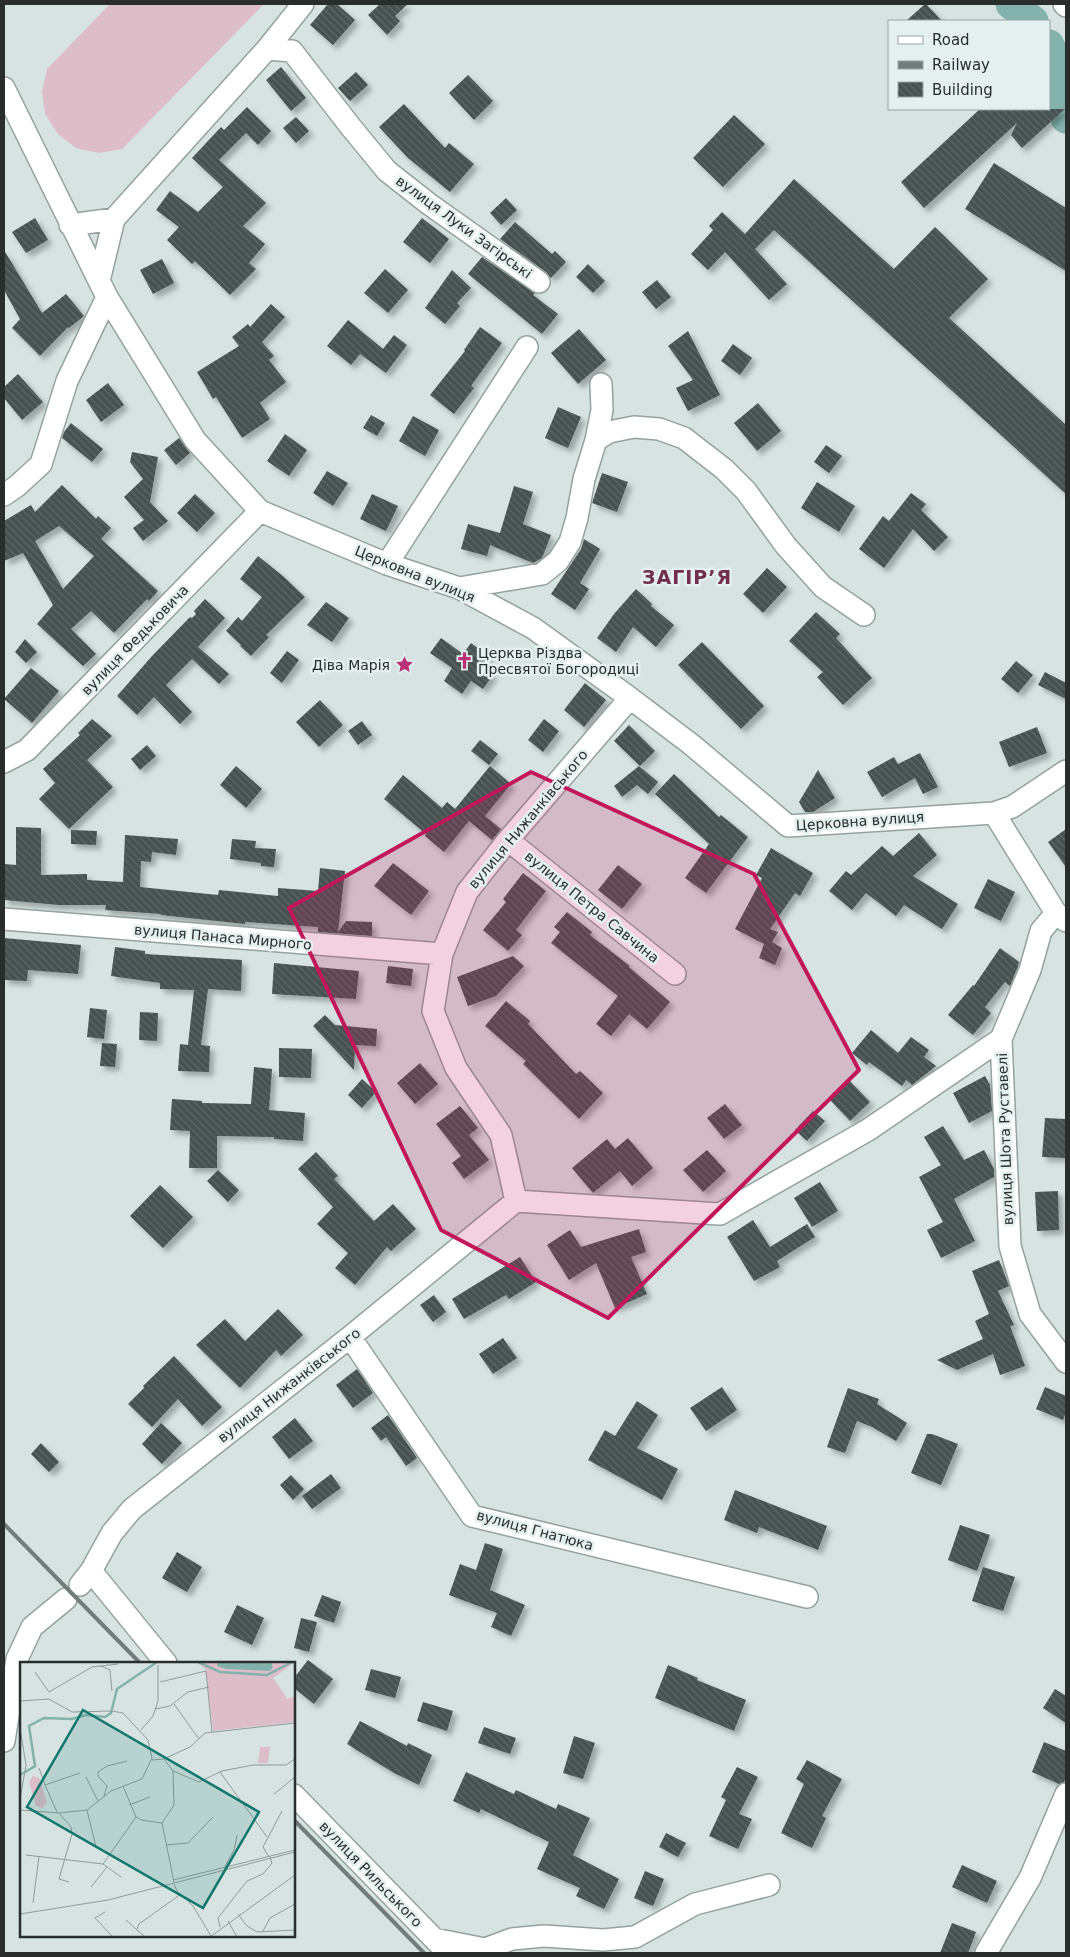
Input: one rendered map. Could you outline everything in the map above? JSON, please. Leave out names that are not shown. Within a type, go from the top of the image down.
[{"type":"street","points":[[4,495],[18,486],[42,464],[66,381],[103,289],[114,219],[267,49],[303,4]]},
{"type":"street","name":"вулиця Луки Загірські","points":[[267,49],[292,51],[387,170],[429,204],[539,282]]},
{"type":"street","name":"Церковна вулиця","points":[[4,88],[103,289],[195,440],[260,511],[387,564],[459,588],[533,628],[692,745],[788,826],[994,813],[1012,807],[1066,771]]},
{"type":"street","points":[[70,225],[114,219]]},
{"type":"street","points":[[387,564],[527,347]]},
{"type":"street","points":[[459,588],[542,574],[558,561],[570,542],[578,518],[584,479],[596,440],[602,410],[601,384]]},
{"type":"street","points":[[596,440],[609,432],[634,427],[659,429],[684,438],[724,469],[746,491],[786,546],[823,587],[864,615]]},
{"type":"street","name":"вулиця Федьковича","points":[[4,762],[27,750],[260,511]]},
{"type":"street","name":"вулиця Нижанківського","points":[[79,1585],[112,1533],[132,1510],[350,1337],[516,1201],[501,1135],[456,1068],[433,1011],[442,954],[467,892],[508,840],[630,698]]},
{"type":"street","points":[[994,813],[1061,917]]},
{"type":"street","name":"вулиця Петра Савчина","points":[[508,840],[675,974]]},
{"type":"street","name":"вулиця Шота Руставелі","points":[[1061,917],[1041,931],[1030,970],[1001,1039],[1010,1246],[1030,1314],[1066,1362]]},
{"type":"street","name":"вулиця Панаса Мирного","points":[[4,919],[442,954]]},
{"type":"street","points":[[516,1201],[720,1214],[868,1130],[1001,1039]]},
{"type":"street","name":"вулиця Гнатюка","points":[[350,1337],[472,1516],[807,1597]]},
{"type":"street","points":[[4,1741],[7,1698],[17,1658],[32,1627],[79,1585],[165,1662]]},
{"type":"street","points":[[986,1953],[1030,1878],[1066,1794]]},
{"type":"street","name":"вулиця Рильського","points":[[295,1795],[441,1946]]},
{"type":"street","points":[[441,1946],[484,1951],[512,1939],[536,1937],[603,1940],[635,1937],[695,1904],[769,1885]]},
{"type":"highlighted area","points":[[531,772],[754,874],[859,1070],[608,1318],[441,1230],[289,908]]},
{"type":"shaded area","points":[[110,4],[264,4],[122,149],[99,153],[76,148],[58,134],[45,114],[42,91],[47,69]]},
{"type":"building","points":[[328,4],[337,4],[355,20],[333,45],[310,25]]},
{"type":"building","points":[[380,4],[408,4],[395,16],[400,21],[387,35],[368,15]]},
{"type":"building","points":[[925,4],[941,20],[907,20]]},
{"type":"building","points":[[281,67],[306,98],[291,111],[266,80]]},
{"type":"building","points":[[356,72],[368,85],[350,101],[338,88]]},
{"type":"building","points":[[468,75],[493,101],[474,120],[449,93]]},
{"type":"building","points":[[404,104],[445,148],[449,143],[474,164],[450,192],[408,158],[379,127]]},
{"type":"building","points":[[247,107],[271,131],[258,145],[246,133],[219,160],[266,203],[243,226],[265,244],[249,263],[256,269],[230,295],[195,261],[192,264],[167,240],[179,227],[156,210],[170,191],[198,212],[223,187],[192,158],[221,127],[224,130]]},
{"type":"building","points":[[1065,109],[1022,148],[1011,135],[1017,123],[924,208],[901,182],[979,110]]},
{"type":"building","points":[[734,115],[765,144],[723,187],[693,158]]},
{"type":"building","points":[[296,117],[309,131],[296,143],[283,128]]},
{"type":"building","points":[[994,163],[1066,208],[1066,271],[965,209]]},
{"type":"building","points":[[794,179],[894,269],[935,227],[988,279],[949,318],[1066,425],[1066,494],[774,230],[755,249],[787,284],[769,300],[725,252],[708,270],[691,254],[713,230],[709,226],[722,212],[745,234]]},
{"type":"building","points":[[506,198],[517,210],[501,225],[490,213]]},
{"type":"building","points":[[35,218],[48,240],[26,253],[12,232]]},
{"type":"building","points":[[422,218],[449,239],[430,263],[403,242]]},
{"type":"building","points":[[515,222],[552,254],[555,251],[566,262],[551,278],[546,272],[500,239]]},
{"type":"building","points":[[4,250],[42,313],[66,294],[84,316],[68,327],[40,356],[12,328],[20,319],[4,290]]},
{"type":"building","points":[[482,257],[535,293],[533,295],[558,314],[542,334],[468,274]]},
{"type":"building","points":[[162,259],[174,283],[153,294],[140,270]]},
{"type":"building","points":[[588,264],[605,281],[593,293],[576,277]]},
{"type":"building","points":[[385,269],[408,290],[388,313],[364,293]]},
{"type":"building","points":[[452,270],[471,288],[457,303],[460,306],[445,324],[425,308]]},
{"type":"building","points":[[657,280],[671,297],[656,309],[642,292]]},
{"type":"building","points":[[271,304],[285,317],[262,342],[274,356],[269,360],[286,382],[260,403],[270,419],[242,438],[216,397],[213,399],[197,372],[239,346],[232,337],[248,324],[250,327]]},
{"type":"building","points":[[348,320],[383,349],[394,335],[407,345],[386,373],[360,354],[351,365],[327,346]]},
{"type":"building","points":[[480,327],[502,343],[471,386],[474,388],[454,414],[430,395],[465,351]]},
{"type":"building","points":[[579,329],[606,360],[578,384],[551,353]]},
{"type":"building","points":[[688,331],[720,395],[688,411],[676,388],[693,380],[668,346]]},
{"type":"building","points":[[733,344],[752,358],[740,375],[721,361]]},
{"type":"building","points":[[18,374],[43,402],[22,420],[4,398],[4,387]]},
{"type":"building","points":[[108,383],[124,405],[101,422],[86,400]]},
{"type":"building","points":[[758,403],[781,431],[757,451],[734,423]]},
{"type":"building","points":[[558,407],[581,417],[568,448],[545,438]]},
{"type":"building","points":[[371,415],[385,423],[377,436],[363,428]]},
{"type":"building","points":[[413,416],[439,430],[425,456],[399,441]]},
{"type":"building","points":[[71,423],[103,449],[92,462],[62,438]]},
{"type":"building","points":[[285,434],[307,450],[289,476],[267,461]]},
{"type":"building","points":[[179,438],[190,453],[176,465],[164,450]]},
{"type":"building","points":[[826,445],[842,456],[829,473],[814,462]]},
{"type":"building","points":[[132,452],[158,457],[150,502],[168,521],[143,541],[133,528],[144,520],[124,497],[143,479],[130,462]]},
{"type":"building","points":[[327,471],[348,483],[333,506],[313,493]]},
{"type":"building","points":[[602,473],[628,482],[617,512],[592,503]]},
{"type":"building","points":[[817,482],[855,506],[839,532],[801,508]]},
{"type":"building","points":[[62,485],[96,519],[98,516],[111,528],[101,539],[158,591],[149,601],[147,599],[114,633],[91,611],[71,629],[96,654],[83,666],[37,624],[53,605],[23,553],[4,561],[4,521],[31,505],[35,512]],"holes":[[[59,526],[94,556],[63,589],[35,541]]]},
{"type":"building","points":[[514,486],[533,492],[523,524],[551,535],[542,558],[533,563],[490,545],[487,556],[461,549],[468,524],[500,533]]},
{"type":"building","points":[[911,493],[926,504],[921,510],[948,537],[934,551],[913,529],[884,568],[859,549],[883,516],[889,521]]},
{"type":"building","points":[[195,494],[215,513],[197,532],[177,513]]},
{"type":"building","points":[[372,494],[398,506],[386,531],[360,519]]},
{"type":"building","points":[[584,539],[600,549],[580,583],[589,589],[575,610],[551,594],[581,549]]},
{"type":"building","points":[[258,556],[305,597],[266,635],[269,637],[251,656],[226,631],[238,617],[242,621],[262,597],[240,579]]},
{"type":"building","points":[[767,568],[787,587],[763,613],[743,594]]},
{"type":"building","points":[[636,589],[652,604],[651,606],[674,625],[656,647],[633,627],[616,652],[597,638],[614,614]]},
{"type":"building","points":[[205,599],[225,618],[198,647],[229,674],[219,684],[192,659],[166,685],[192,712],[180,724],[154,697],[137,715],[117,696],[152,656],[190,617],[192,618],[196,614],[194,611]]},
{"type":"building","points":[[326,602],[349,618],[332,642],[307,625]]},
{"type":"building","points":[[816,612],[840,634],[836,638],[872,678],[843,705],[817,677],[823,672],[789,641]]},
{"type":"building","name":"Церква Різдва Пресвятої Богородиці","points":[[441,638],[463,654],[471,643],[489,656],[482,666],[493,675],[483,689],[471,681],[462,694],[444,681],[452,668],[430,653]]},
{"type":"building","points":[[25,639],[37,652],[26,663],[15,652]]},
{"type":"building","points":[[702,642],[764,706],[741,729],[678,665]]},
{"type":"building","points":[[287,651],[299,660],[282,683],[270,673]]},
{"type":"building","points":[[1016,661],[1033,675],[1018,693],[1001,679]]},
{"type":"building","points":[[31,668],[59,691],[32,723],[4,699]]},
{"type":"building","points":[[1045,672],[1066,683],[1066,699],[1038,685]]},
{"type":"building","points":[[585,683],[606,700],[584,727],[564,710]]},
{"type":"building","points":[[320,700],[343,725],[319,747],[296,722]]},
{"type":"building","points":[[92,719],[112,736],[87,760],[113,787],[69,829],[39,799],[55,783],[43,769],[80,735],[78,733]]},
{"type":"building","points":[[544,719],[559,731],[543,752],[528,740]]},
{"type":"building","points":[[362,721],[372,735],[358,745],[348,731]]},
{"type":"building","points":[[629,725],[655,751],[640,766],[614,741]]},
{"type":"building","points":[[1037,727],[1047,753],[1009,767],[999,742]]},
{"type":"building","points":[[480,740],[498,754],[489,765],[471,751]]},
{"type":"building","points":[[147,745],[156,756],[140,770],[131,759]]},
{"type":"building","points":[[920,753],[938,787],[923,794],[915,778],[882,797],[867,772],[894,757],[898,764]]},
{"type":"building","points":[[236,766],[262,789],[246,808],[220,785]]},
{"type":"building","points":[[490,766],[511,784],[485,816],[501,829],[492,840],[469,821],[444,852],[425,836],[426,834],[384,799],[403,775],[442,808],[447,802],[455,809]]},
{"type":"building","points":[[639,766],[658,782],[648,794],[637,785],[622,797],[614,786]]},
{"type":"building","points":[[818,770],[835,798],[813,812],[805,812],[799,802]]},
{"type":"building","points":[[674,774],[719,817],[721,815],[748,837],[706,893],[685,878],[709,844],[655,794]]},
{"type":"building","points":[[16,827],[41,828],[41,875],[87,874],[87,880],[123,882],[125,835],[178,839],[176,855],[152,852],[151,862],[141,861],[140,887],[218,895],[219,890],[278,896],[278,888],[318,891],[320,868],[345,871],[338,932],[346,921],[372,922],[372,936],[318,932],[318,927],[245,922],[245,924],[161,914],[105,910],[106,905],[59,905],[4,900],[4,864],[16,865]]},
{"type":"building","points":[[1066,829],[1066,867],[1048,842]]},
{"type":"building","points":[[71,830],[97,831],[96,845],[71,844]]},
{"type":"building","points":[[919,833],[937,855],[913,876],[958,904],[942,929],[904,905],[896,916],[866,893],[852,910],[829,891],[846,871],[851,875],[882,846],[893,856]]},
{"type":"building","points":[[232,839],[256,841],[255,848],[276,849],[274,867],[261,866],[261,863],[230,859]]},
{"type":"building","points":[[771,848],[813,873],[800,896],[795,893],[770,929],[778,932],[772,942],[782,948],[775,965],[759,958],[764,944],[735,929],[762,878],[756,875]]},
{"type":"building","points":[[393,863],[429,891],[411,915],[374,886]]},
{"type":"building","points":[[618,865],[642,884],[622,909],[598,890]]},
{"type":"building","points":[[523,873],[546,891],[516,930],[522,935],[508,951],[483,930],[506,902],[503,899]]},
{"type":"building","points":[[988,879],[1015,892],[1001,921],[974,908]]},
{"type":"building","points":[[567,912],[592,932],[590,935],[630,966],[670,1002],[647,1029],[629,1014],[611,1036],[596,1024],[618,996],[551,943],[560,932],[554,927]]},
{"type":"building","points":[[4,938],[81,945],[78,974],[28,970],[27,981],[4,980]]},
{"type":"building","points":[[115,947],[145,951],[145,954],[242,960],[241,991],[208,989],[201,1045],[210,1046],[209,1072],[178,1071],[180,1044],[188,1045],[194,990],[160,989],[160,983],[111,976]]},
{"type":"building","points":[[1000,948],[1019,962],[1018,966],[1010,986],[1005,982],[985,1007],[991,1013],[973,1035],[948,1015],[974,986]]},
{"type":"building","points":[[513,956],[524,966],[496,996],[468,1006],[457,977]]},
{"type":"building","points":[[274,963],[359,971],[356,999],[272,994]]},
{"type":"building","points":[[388,966],[413,969],[411,986],[386,983]]},
{"type":"building","points":[[506,1001],[530,1021],[528,1024],[576,1074],[580,1071],[603,1093],[579,1119],[523,1064],[526,1061],[485,1026]]},
{"type":"building","points":[[90,1008],[107,1010],[104,1039],[87,1037]]},
{"type":"building","points":[[140,1012],[158,1013],[157,1041],[139,1040]]},
{"type":"building","points":[[325,1015],[335,1025],[377,1029],[376,1046],[355,1045],[354,1070],[313,1026]]},
{"type":"building","points":[[871,1030],[898,1053],[911,1037],[929,1050],[924,1057],[936,1066],[912,1085],[906,1080],[902,1086],[869,1062],[867,1065],[852,1053]]},
{"type":"building","points":[[102,1043],[117,1044],[115,1067],[100,1066]]},
{"type":"building","points":[[279,1048],[312,1049],[311,1078],[279,1077]]},
{"type":"building","points":[[420,1063],[438,1084],[415,1104],[397,1083]]},
{"type":"building","points":[[254,1067],[272,1069],[269,1110],[305,1113],[303,1141],[274,1139],[274,1137],[217,1136],[217,1168],[189,1168],[190,1131],[170,1130],[172,1099],[202,1101],[202,1103],[251,1104]]},
{"type":"building","points":[[985,1076],[990,1085],[992,1111],[969,1123],[953,1093]]},
{"type":"building","points":[[362,1079],[376,1092],[362,1108],[348,1095]]},
{"type":"building","points":[[850,1081],[870,1102],[850,1121],[830,1100]]},
{"type":"building","points":[[725,1104],[742,1125],[724,1139],[707,1118]]},
{"type":"building","points":[[460,1106],[478,1128],[469,1135],[489,1160],[464,1179],[452,1163],[461,1156],[436,1124]]},
{"type":"building","points":[[813,1111],[825,1121],[807,1141],[795,1130]]},
{"type":"building","points":[[1045,1118],[1066,1119],[1066,1158],[1042,1157]]},
{"type":"building","points":[[943,1126],[964,1160],[984,1150],[994,1169],[994,1177],[954,1199],[975,1241],[941,1258],[927,1230],[943,1222],[919,1177],[941,1165],[924,1137]]},
{"type":"building","points":[[628,1138],[653,1168],[632,1186],[620,1171],[593,1193],[572,1168],[607,1139],[615,1149]]},
{"type":"building","points":[[707,1150],[726,1171],[703,1192],[683,1170]]},
{"type":"building","points":[[316,1152],[338,1176],[334,1179],[374,1221],[393,1204],[416,1229],[391,1251],[387,1247],[355,1285],[335,1268],[348,1253],[317,1224],[333,1207],[298,1169]]},
{"type":"building","points":[[218,1170],[239,1190],[228,1202],[207,1181]]},
{"type":"building","points":[[820,1182],[838,1211],[812,1227],[794,1198]]},
{"type":"building","points":[[160,1185],[193,1217],[163,1248],[130,1216]]},
{"type":"building","points":[[1058,1191],[1059,1230],[1037,1231],[1035,1192]]},
{"type":"building","points":[[753,1220],[770,1247],[807,1224],[815,1237],[777,1261],[780,1267],[754,1281],[727,1237]]},
{"type":"building","points":[[639,1229],[646,1252],[631,1257],[647,1294],[615,1308],[596,1263],[569,1280],[547,1245],[570,1230],[581,1247]]},
{"type":"building","points":[[520,1257],[536,1282],[509,1299],[506,1295],[464,1319],[452,1299]]},
{"type":"building","points":[[999,1260],[1009,1286],[998,1291],[1014,1325],[1010,1326],[1025,1366],[1000,1375],[993,1354],[957,1370],[937,1360],[983,1339],[975,1321],[989,1314],[972,1271]]},
{"type":"building","points":[[434,1295],[446,1312],[433,1322],[420,1305]]},
{"type":"building","points":[[278,1309],[303,1335],[281,1356],[276,1350],[240,1388],[196,1345],[225,1319],[245,1341]]},
{"type":"building","points":[[503,1338],[517,1358],[493,1374],[479,1354]]},
{"type":"building","points":[[174,1356],[222,1407],[202,1426],[178,1399],[152,1427],[128,1404],[144,1388],[143,1386]]},
{"type":"building","points":[[357,1369],[373,1393],[353,1408],[336,1385]]},
{"type":"building","points":[[722,1387],[737,1410],[706,1431],[690,1408]]},
{"type":"building","points":[[1045,1387],[1066,1396],[1066,1412],[1063,1420],[1036,1409]]},
{"type":"building","points":[[848,1388],[879,1399],[877,1404],[907,1423],[896,1441],[872,1427],[857,1421],[845,1453],[827,1447]]},
{"type":"building","points":[[637,1401],[658,1415],[637,1448],[678,1469],[662,1500],[588,1460],[605,1430],[615,1436]]},
{"type":"building","points":[[388,1415],[417,1458],[406,1466],[386,1437],[381,1441],[371,1428]]},
{"type":"building","points":[[295,1418],[313,1441],[289,1459],[272,1437]]},
{"type":"building","points":[[161,1423],[182,1443],[162,1464],[142,1444]]},
{"type":"building","points":[[927,1434],[932,1434],[958,1444],[941,1485],[911,1473]]},
{"type":"building","points":[[41,1443],[59,1462],[49,1472],[31,1454]]},
{"type":"building","points":[[331,1474],[341,1488],[312,1509],[302,1496]]},
{"type":"building","points":[[291,1475],[304,1489],[293,1500],[280,1485]]},
{"type":"building","points":[[735,1490],[827,1526],[818,1550],[759,1527],[757,1533],[724,1520]]},
{"type":"building","points":[[960,1525],[990,1535],[977,1571],[948,1560]]},
{"type":"building","points":[[485,1543],[503,1549],[490,1590],[525,1605],[511,1636],[491,1627],[497,1613],[449,1595],[460,1564],[476,1570]]},
{"type":"building","points":[[177,1552],[202,1567],[187,1592],[162,1578]]},
{"type":"building","points":[[983,1567],[1015,1577],[1003,1611],[972,1601]]},
{"type":"building","points":[[322,1595],[341,1602],[334,1623],[314,1616]]},
{"type":"building","points":[[237,1605],[264,1618],[252,1645],[224,1632]]},
{"type":"building","points":[[301,1618],[317,1622],[309,1652],[294,1648]]},
{"type":"building","points":[[308,1660],[333,1679],[314,1704],[295,1689],[295,1677]]},
{"type":"building","points":[[668,1665],[698,1678],[697,1680],[746,1700],[734,1731],[655,1698]]},
{"type":"building","points":[[371,1669],[401,1677],[395,1698],[365,1690]]},
{"type":"building","points":[[1055,1689],[1066,1696],[1066,1723],[1043,1708]]},
{"type":"building","points":[[423,1702],[453,1711],[447,1731],[417,1721]]},
{"type":"building","points":[[360,1721],[407,1746],[408,1743],[432,1755],[419,1785],[394,1773],[347,1744]]},
{"type":"building","points":[[484,1727],[516,1738],[510,1754],[478,1743]]},
{"type":"building","points":[[574,1736],[595,1743],[583,1779],[563,1773]]},
{"type":"building","points":[[1044,1742],[1066,1751],[1066,1777],[1064,1782],[1059,1784],[1032,1772]]},
{"type":"building","points":[[807,1760],[842,1779],[822,1816],[826,1818],[812,1848],[781,1833],[804,1784],[796,1779]]},
{"type":"building","points":[[737,1767],[758,1777],[739,1814],[752,1819],[738,1849],[709,1836],[726,1800],[721,1797]]},
{"type":"building","points":[[466,1772],[514,1794],[516,1790],[556,1809],[558,1804],[590,1818],[573,1855],[619,1879],[604,1909],[576,1896],[580,1888],[537,1869],[549,1842],[481,1809],[479,1813],[453,1801]]},
{"type":"building","points":[[666,1833],[686,1843],[678,1857],[659,1847]]},
{"type":"building","points":[[962,1865],[997,1881],[987,1903],[952,1887]]},
{"type":"building","points":[[645,1871],[664,1879],[653,1906],[634,1898]]},
{"type":"building","points":[[952,1923],[976,1932],[968,1953],[940,1953]]},
{"type":"waterway","points":[[1011,4],[1032,20]]},
{"type":"waterway","points":[[1050,47],[1062,74],[1066,118]]},
{"type":"railway","points":[[4,1524],[139,1662]]},
{"type":"railway","points":[[295,1821],[424,1953]]},
{"type":"place","name":"Церква Різдва Пресвятої Богородиці","points":[[464,661]]},
{"type":"place","name":"Діва Марія","points":[[404,665]]},
{"type":"district","name":"ЗАГІР’Я","points":[[687,577]]}]
